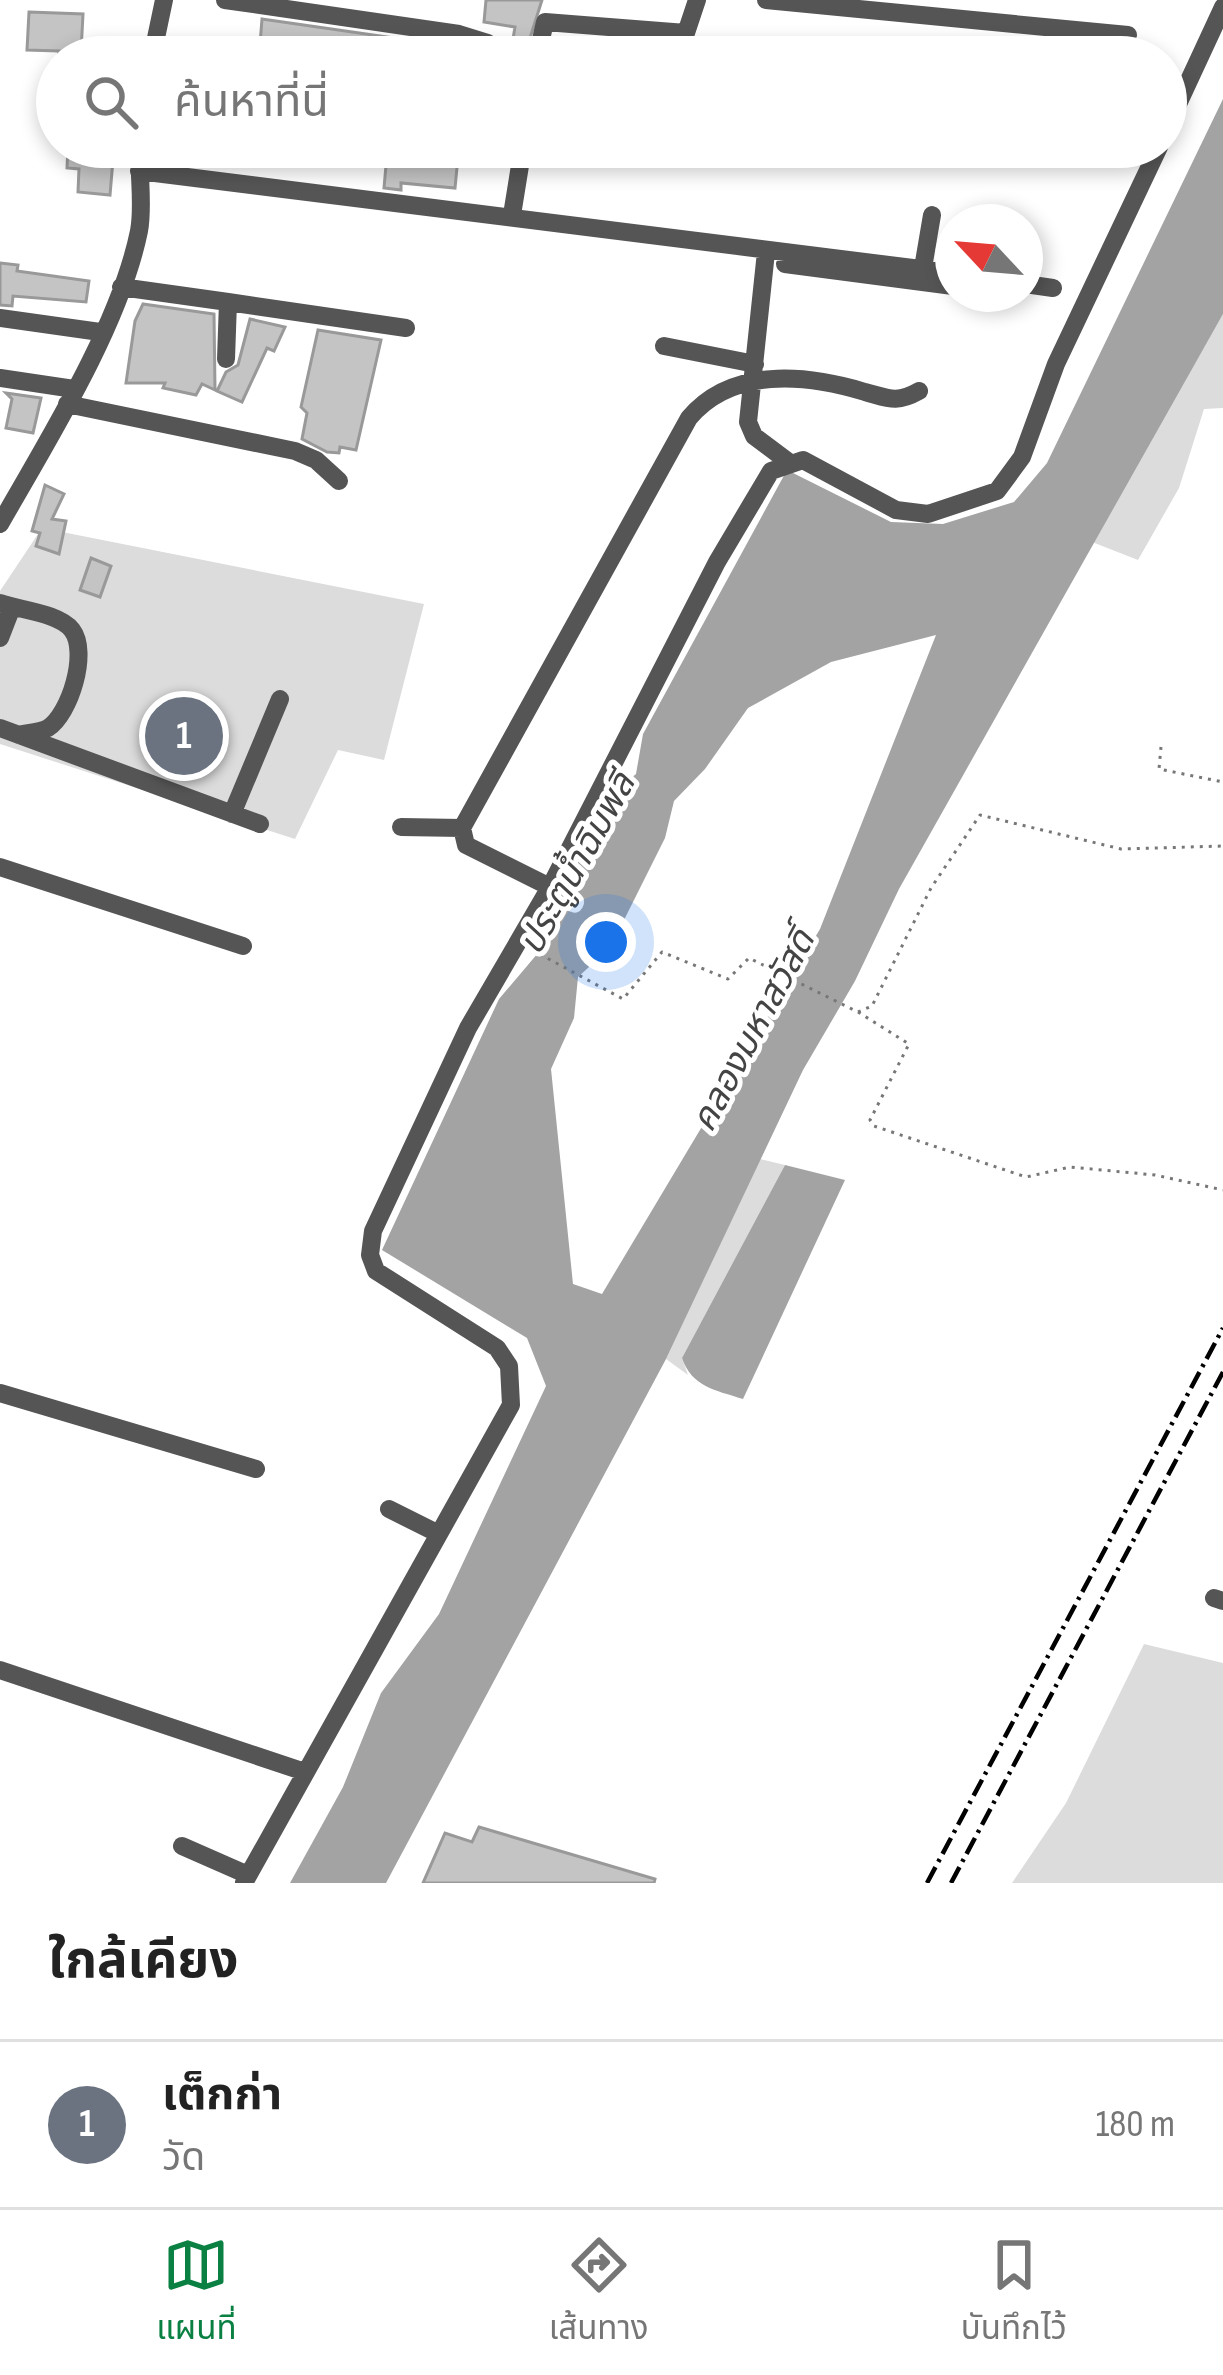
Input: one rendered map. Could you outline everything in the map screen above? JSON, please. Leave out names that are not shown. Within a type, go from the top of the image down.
[{"type":"street","points":[[156,36],[164,0]]},
{"type":"street","points":[[225,0],[466,36]]},
{"type":"street","points":[[542,36],[545,22],[686,33],[697,0]]},
{"type":"street","points":[[766,0],[1128,35]]},
{"type":"street","points":[[1187,85],[1223,7]]},
{"type":"street","points":[[0,524],[70,396],[121,287],[140,228],[139,168]]},
{"type":"street","points":[[512,215],[520,168]]},
{"type":"street","points":[[182,1846],[246,1879],[302,1771],[511,1405],[509,1366],[497,1348],[376,1271],[370,1255],[373,1232],[468,1028],[550,887],[717,562],[771,471],[790,463],[803,460],[823,467],[896,510],[928,514],[997,491],[1022,457],[1057,364],[1149,168]]},
{"type":"street","points":[[139,171],[512,215],[935,283]]},
{"type":"street","points":[[923,268],[932,215]]},
{"type":"street","points":[[766,257],[935,270]]},
{"type":"street","points":[[766,257],[754,371],[746,400],[754,436],[790,463]]},
{"type":"street","points":[[121,287],[406,328]]},
{"type":"street","points":[[1043,287],[1053,288]]},
{"type":"street","points":[[226,359],[228,302]]},
{"type":"street","points":[[0,318],[100,332]]},
{"type":"street","points":[[664,346],[886,400],[902,400],[919,392]]},
{"type":"street","points":[[550,887],[466,845],[462,828],[689,418],[717,392],[754,371]]},
{"type":"street","points":[[0,378],[295,451],[316,460],[339,482]]},
{"type":"street","points":[[0,638],[6,605],[59,621],[73,631],[76,644],[75,680],[63,710],[48,728],[20,735]]},
{"type":"street","points":[[232,814],[280,698]]},
{"type":"street","points":[[0,728],[260,824]]},
{"type":"street","points":[[401,827],[462,828]]},
{"type":"street","points":[[0,867],[243,946]]},
{"type":"street","points":[[0,1393],[256,1469]]},
{"type":"street","points":[[388,1509],[439,1534]]},
{"type":"street","points":[[0,1670],[302,1771]]},
{"type":"path","points":[[1161,747],[1160,769],[1223,782]]},
{"type":"path","points":[[858,1012],[872,1006],[931,889],[980,815],[1121,849],[1223,846]]},
{"type":"path","points":[[532,950],[623,999],[662,952],[728,979],[749,958],[846,1005],[909,1044],[870,1120],[874,1126],[1026,1177],[1070,1167],[1155,1174],[1223,1190]]},
{"type":"shaded area","points":[[1223,314],[1223,408],[1204,409],[1179,488],[1138,560],[1092,542]]},
{"type":"shaded area","points":[[42,528],[424,604],[384,760],[338,750],[295,839],[0,744],[0,591]]},
{"type":"shaded area","points":[[760,1159],[785,1165],[682,1358],[688,1375],[666,1359]]},
{"type":"shaded area","points":[[1144,1644],[1223,1663],[1223,1883],[1012,1883],[1066,1803]]},
{"type":"water","name":"ประตูน้ำฉิมพลี","points":[[1223,99],[1223,314],[899,889],[855,981],[803,1070],[666,1359],[386,1883],[290,1883],[343,1787],[381,1693],[439,1614],[546,1386],[527,1338],[382,1250],[499,999],[538,953],[547,909],[607,798],[636,774],[643,734],[787,470],[891,522],[943,524],[1014,502],[1047,463]],"holes":[[[936,635],[820,929],[602,1294],[573,1284],[551,1069],[574,1018],[578,977],[610,948],[665,838],[674,801],[705,769],[748,708],[831,662]]]},
{"type":"water","points":[[785,1165],[845,1180],[743,1399],[698,1381],[682,1358]]},
{"type":"building","points":[[486,0],[542,0],[531,36],[514,36],[515,27],[484,22]]},
{"type":"building","points":[[29,12],[83,14],[82,36],[36,36],[36,50],[27,50]]},
{"type":"building","points":[[262,19],[380,36],[261,36]]},
{"type":"building","points":[[67,168],[112,168],[110,195],[78,192],[79,169]]},
{"type":"building","points":[[386,168],[457,168],[455,188],[401,183],[401,190],[384,188]]},
{"type":"building","points":[[0,263],[18,265],[17,271],[89,281],[86,302],[13,296],[12,306],[0,305]]},
{"type":"building","points":[[143,304],[214,314],[215,390],[202,384],[196,395],[163,388],[165,383],[126,383],[135,321]]},
{"type":"building","points":[[250,319],[285,327],[274,351],[267,348],[242,402],[217,391],[226,372],[238,365]]},
{"type":"building","points":[[318,330],[381,340],[356,450],[340,447],[339,453],[327,452],[302,439],[307,413],[301,407]]},
{"type":"building","points":[[6,393],[41,398],[33,433],[6,428],[12,399]]},
{"type":"building","points":[[45,485],[64,494],[52,519],[66,521],[59,554],[36,546],[40,533],[32,531]]},
{"type":"building","points":[[91,558],[111,566],[100,597],[80,590]]},
{"type":"building","points":[[479,1827],[655,1879],[654,1883],[423,1883],[445,1833],[472,1842]]},
{"type":"railway","points":[[927,1883],[1223,1328]]},
{"type":"railway","points":[[951,1883],[1223,1372]]},
{"type":"place","name":"เต็กก่า","points":[[184,736]]},
{"type":"water label","name":"คลองมหาสวัสดิ์","points":[[754,1031]]}]
